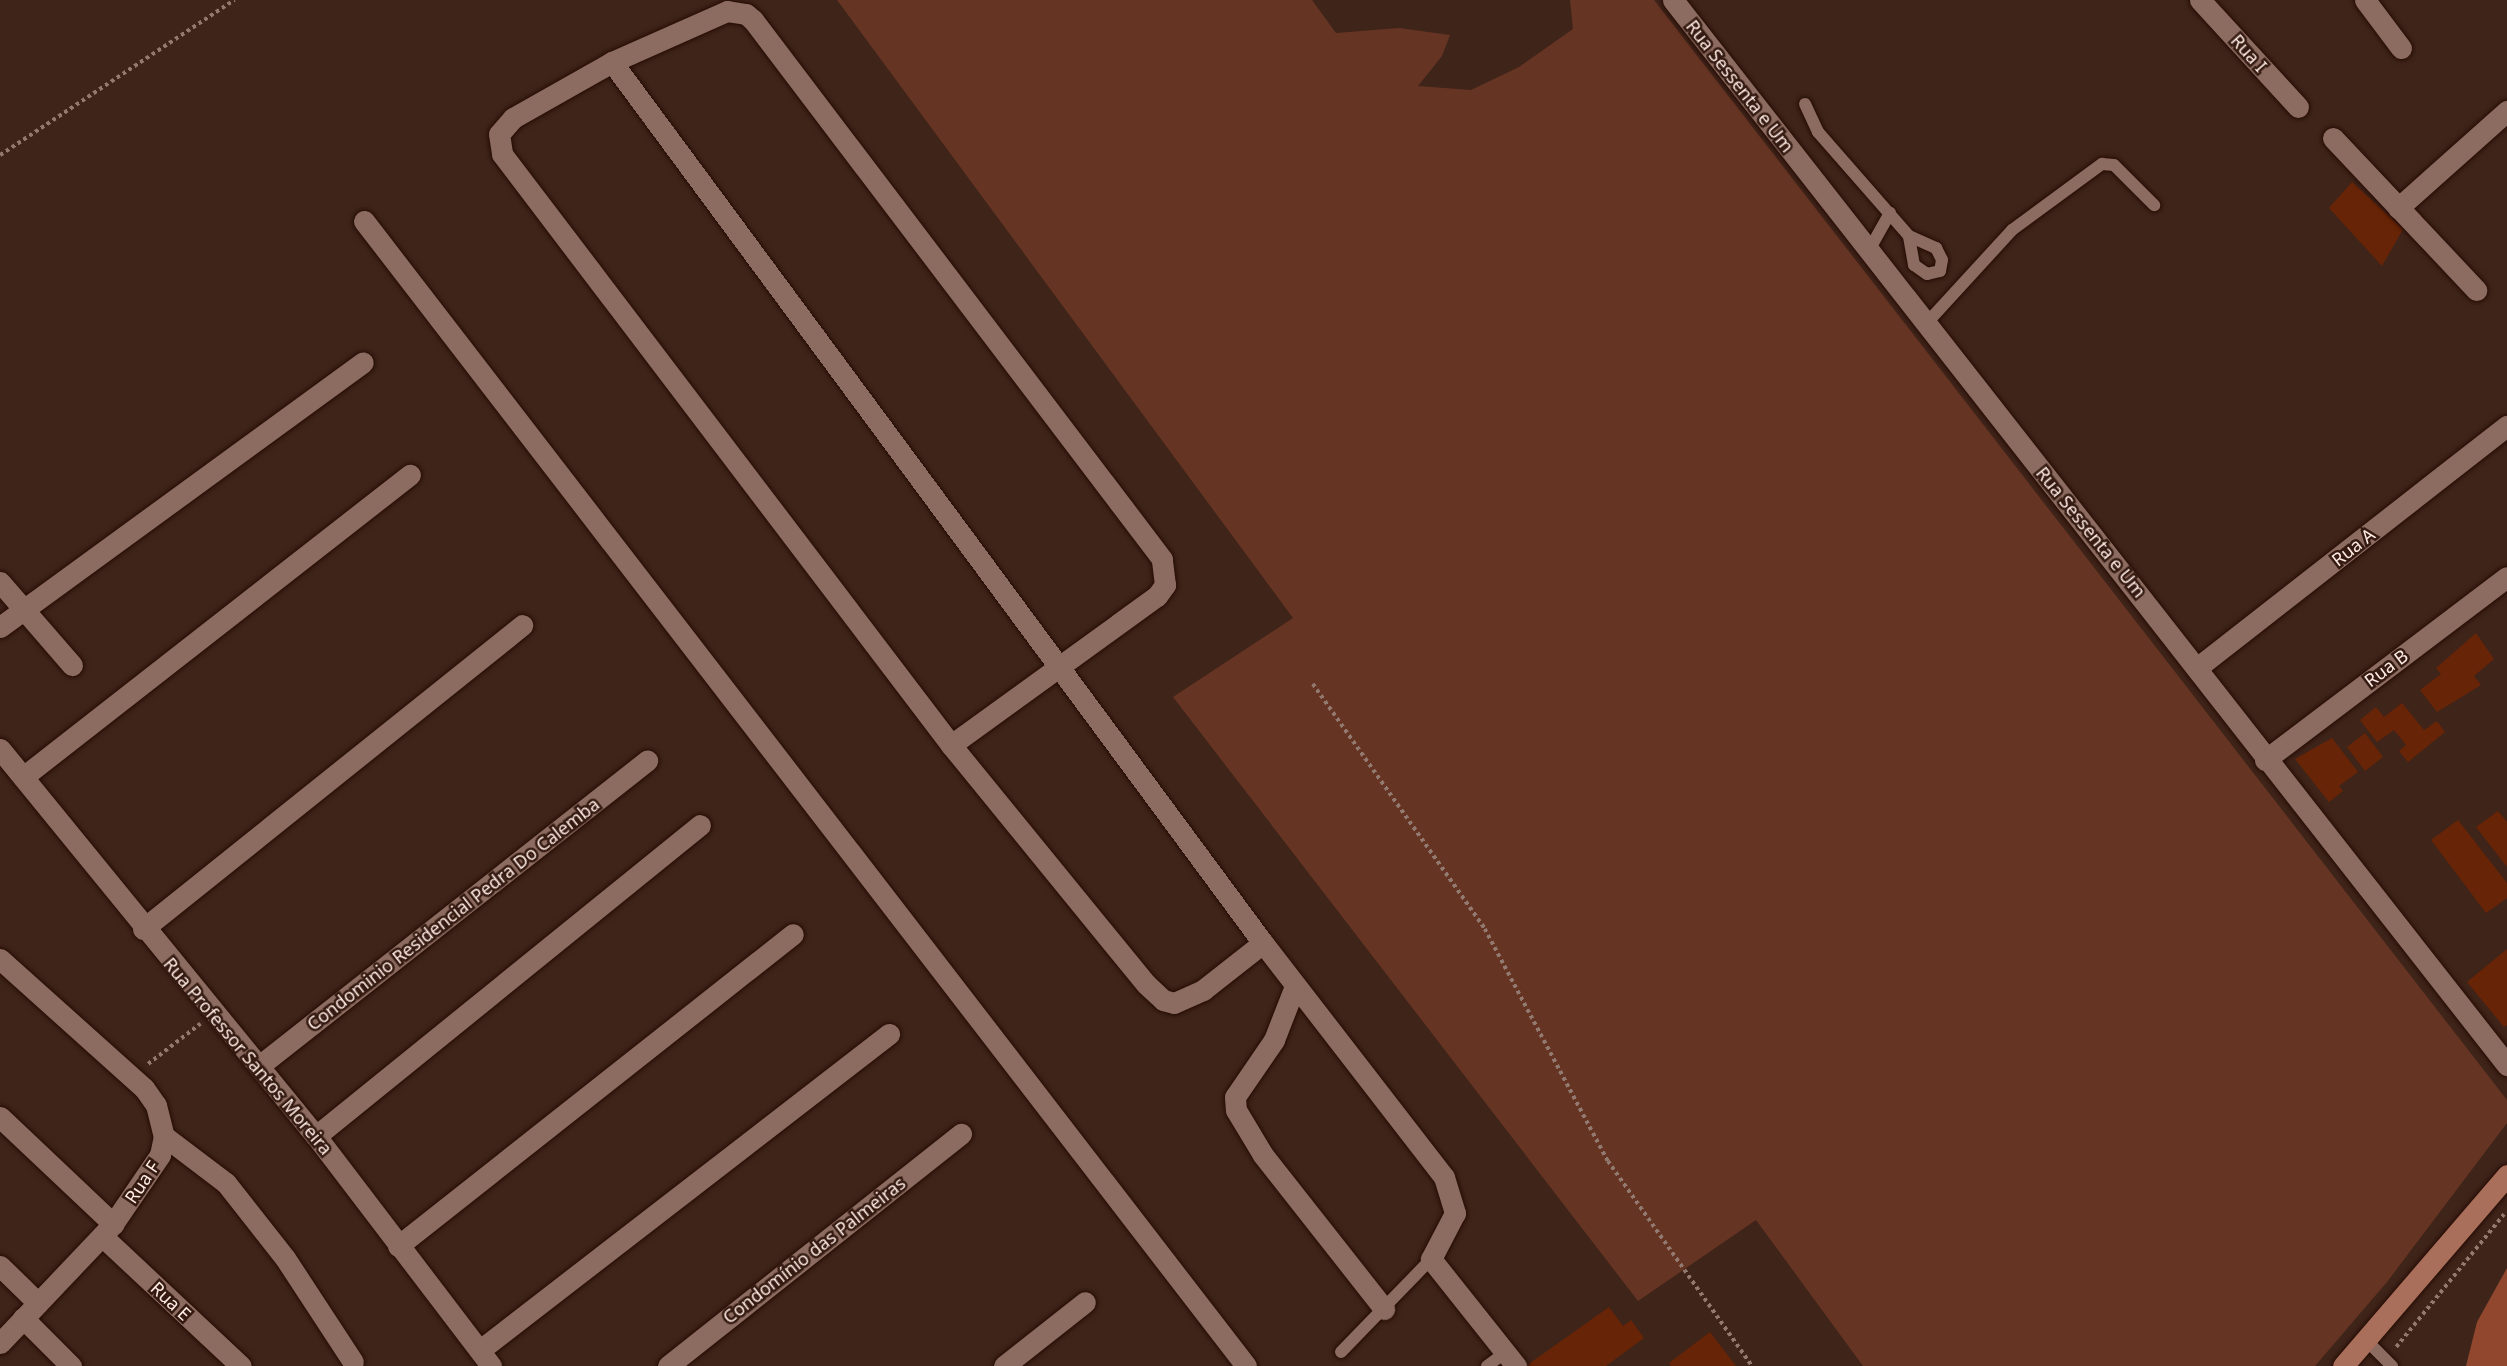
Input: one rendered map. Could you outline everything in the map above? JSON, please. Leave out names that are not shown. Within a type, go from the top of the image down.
[{"type":"main road","points":[[2343,1366],[2507,1175]]},
{"type":"street","name":"Rua Sessenta e Um","points":[[1673,0],[1925,325],[2198,667],[2265,760],[2507,1065]]},
{"type":"street","name":"Rua I","points":[[2200,0],[2298,107]]},
{"type":"street","points":[[2365,0],[2401,48]]},
{"type":"street","points":[[951,745],[1059,670],[1157,596],[1166,573],[1154,546],[753,20],[746,14],[727,11],[612,62],[513,118],[499,134],[499,147],[951,745],[1163,1000],[1174,1003],[1203,990],[1263,943]]},
{"type":"street","points":[[612,62],[1059,670],[1295,986],[1444,1177],[1455,1213],[1431,1259],[1511,1359]]},
{"type":"street","points":[[2398,208],[2507,111]]},
{"type":"street","points":[[2333,138],[2476,290]]},
{"type":"street","points":[[364,221],[1246,1366]]},
{"type":"street","points":[[0,627],[363,362]]},
{"type":"street","name":"Rua A","points":[[2198,667],[2507,426]]},
{"type":"street","points":[[23,777],[410,475]]},
{"type":"street","name":"Rua B","points":[[2265,760],[2507,577]]},
{"type":"street","points":[[0,582],[72,665]]},
{"type":"street","points":[[143,929],[522,625]]},
{"type":"street","name":"Rua Professor Santos Moreira","points":[[0,749],[143,929],[316,1136],[485,1358]]},
{"type":"street","name":"Condominio Residencial Pedra Do Calemba","points":[[259,1066],[647,761]]},
{"type":"street","points":[[316,1136],[700,824]]},
{"type":"street","points":[[398,1246],[793,934]]},
{"type":"street","points":[[0,959],[132,1076],[156,1105],[164,1136],[226,1183],[285,1258],[353,1362]]},
{"type":"street","points":[[1295,986],[1274,1040],[1235,1097],[1236,1110],[1264,1155],[1384,1309]]},
{"type":"street","points":[[485,1358],[889,1034]]},
{"type":"street","name":"Rua E","points":[[0,1117],[241,1366]]},
{"type":"street","name":"Condomínio das Palmeiras","points":[[667,1366],[961,1134]]},
{"type":"street","name":"Rua F","points":[[0,1343],[107,1230],[160,1155],[164,1136]]},
{"type":"street","points":[[0,1266],[38,1303]]},
{"type":"street","points":[[1004,1366],[1085,1302]]},
{"type":"street","points":[[23,1318],[71,1366]]},
{"type":"lane","points":[[1805,104],[1818,132],[1909,236]]},
{"type":"lane","points":[[1925,325],[2012,230],[2102,164],[2114,165],[2154,205]]},
{"type":"lane","points":[[1868,252],[1889,213]]},
{"type":"lane","points":[[1341,1352],[1431,1259]]},
{"type":"lane","points":[[2366,1340],[2389,1363]]},
{"type":"lane","points":[[1487,1366],[1511,1359]]},
{"type":"path","points":[[0,155],[234,0]]},
{"type":"path","points":[[1313,684],[1485,929],[1608,1161],[1752,1366]]},
{"type":"path","points":[[132,1076],[215,1014]]},
{"type":"path","points":[[2389,1363],[2507,1209]]},
{"type":"shaded area","points":[[837,0],[1312,0],[1336,33],[1399,28],[1450,35],[1442,56],[1418,86],[1471,90],[1519,67],[1573,29],[1570,0],[1654,0],[2507,1100],[2507,1123],[2387,1282],[2315,1366],[1863,1366],[1756,1220],[1638,1301],[1173,697],[1293,618]]},
{"type":"shaded area","points":[[2507,1268],[2507,1366],[2466,1366],[2477,1322]]},
{"type":"building","points":[[2352,182],[2403,229],[2382,266],[2329,208]]},
{"type":"building","points":[[2476,633],[2494,659],[2474,676],[2481,685],[2437,712],[2420,690],[2441,674],[2436,668]]},
{"type":"building","points":[[2402,703],[2424,730],[2437,721],[2445,732],[2408,762],[2399,751],[2406,745],[2394,730],[2377,742],[2360,720],[2376,707],[2384,717]]},
{"type":"building","points":[[2365,733],[2383,757],[2365,771],[2347,747]]},
{"type":"building","points":[[2332,738],[2358,772],[2339,786],[2343,791],[2329,802],[2295,759]]},
{"type":"building","points":[[2498,811],[2507,822],[2507,867],[2476,827]]},
{"type":"building","points":[[2458,820],[2507,883],[2507,898],[2486,913],[2431,840]]},
{"type":"building","points":[[2507,949],[2507,1025],[2504,1027],[2467,982]]},
{"type":"building","points":[[1609,1307],[1623,1326],[1631,1320],[1644,1338],[1606,1366],[1526,1366]]},
{"type":"building","points":[[1710,1332],[1736,1366],[1671,1366],[1669,1363]]}]
